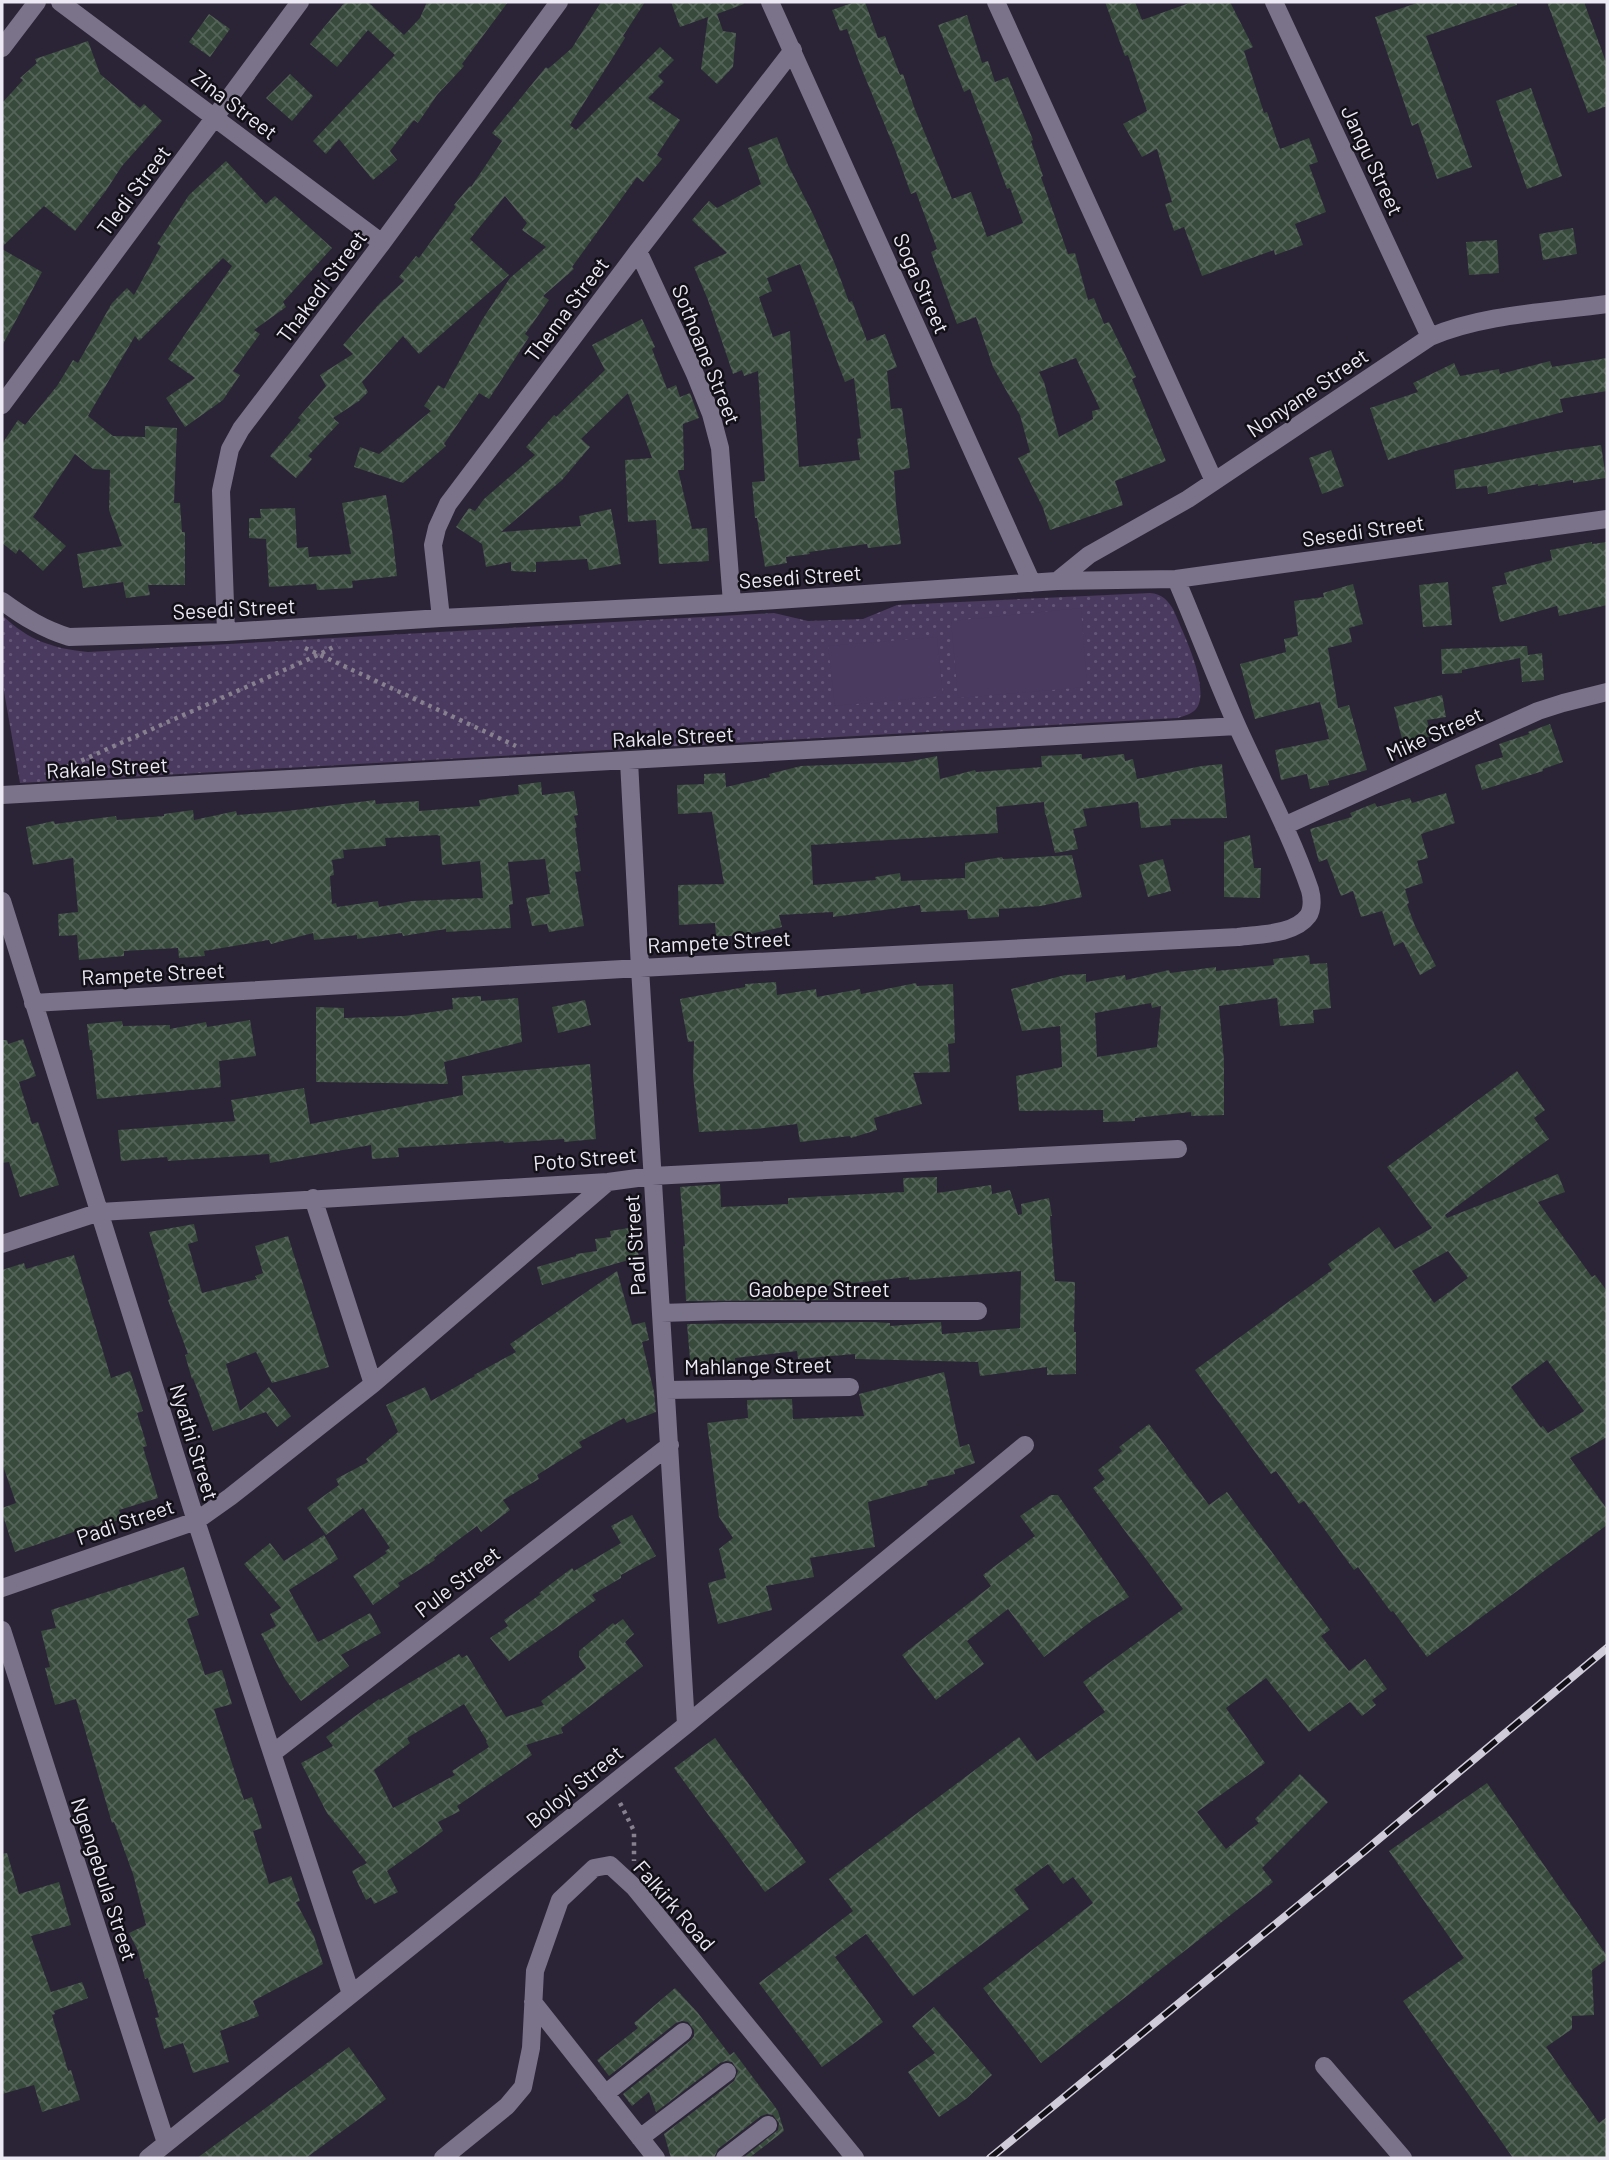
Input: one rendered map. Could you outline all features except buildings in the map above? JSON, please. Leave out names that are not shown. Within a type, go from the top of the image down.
[{"type":"street","points":[[2,48],[37,2]]},
{"type":"street","name":"Zina Street","points":[[60,2],[382,243]]},
{"type":"street","name":"Tledi Street","points":[[2,405],[300,2]]},
{"type":"street","name":"Thakedi Street","points":[[226,632],[221,491],[230,449],[242,429],[559,2]]},
{"type":"street","name":"Soga Street","points":[[770,2],[1032,583]]},
{"type":"street","points":[[996,2],[1214,481]]},
{"type":"street","name":"Jangu Street","points":[[1274,2],[1430,337]]},
{"type":"street","name":"Thema Street","points":[[440,618],[433,545],[448,504],[793,50]]},
{"type":"street","name":"Sothoane Street","points":[[638,251],[711,414],[720,448],[732,603]]},
{"type":"street","name":"Nonyane Street","points":[[1057,581],[1089,555],[1188,499],[1430,337],[1447,330],[1487,321],[1607,304]]},
{"type":"street","name":"Sesedi Street","points":[[2,601],[37,625],[69,637],[226,632],[1057,581],[1176,579],[1607,519]]},
{"type":"street","points":[[1176,579],[1237,726],[1284,826]]},
{"type":"street","name":"Mike Street","points":[[1284,826],[1538,712],[1607,692]]},
{"type":"street","name":"Rakale Street","points":[[2,795],[1237,726]]},
{"type":"street","name":"Padi Street","points":[[629,761],[686,1725]]},
{"type":"street","name":"Rampete Street","points":[[33,1003],[1238,937],[1287,930],[1309,915],[1312,908],[1311,892],[1284,826]]},
{"type":"street","name":"Nyathi Street","points":[[2,901],[196,1521],[351,1994]]},
{"type":"street","name":"Poto Street","points":[[2,1244],[100,1212],[608,1182],[652,1176],[1178,1149]]},
{"type":"street","name":"Padi Street","points":[[2,1588],[196,1521],[373,1384],[608,1182]]},
{"type":"street","points":[[313,1198],[373,1384]]},
{"type":"street","name":"Gaobepe Street","points":[[661,1313],[978,1311]]},
{"type":"street","name":"Mahlange Street","points":[[666,1390],[850,1387]]},
{"type":"street","name":"Pule Street","points":[[273,1753],[670,1445]]},
{"type":"street","name":"Boloyi Street","points":[[148,2158],[686,1725],[1025,1445]]},
{"type":"street","name":"Ngengebula Street","points":[[2,1630],[166,2143]]},
{"type":"street","name":"Falkirk Road","points":[[443,2158],[507,2106],[523,2087],[531,2048],[535,1972],[560,1900],[594,1868],[610,1865],[634,1886],[855,2158]]},
{"type":"street","points":[[533,2002],[656,2158]]},
{"type":"street","points":[[605,2094],[683,2032]]},
{"type":"street","points":[[1324,2066],[1403,2158]]},
{"type":"street","points":[[640,2138],[727,2072]]},
{"type":"street","points":[[725,2158],[768,2125]]},
{"type":"path","points":[[272,629],[318,655],[521,748]]},
{"type":"path","points":[[53,773],[339,644]]},
{"type":"path","points":[[612,1784],[634,1831],[634,1886]]},
{"type":"shaded area","points":[[1150,593],[1164,598],[1174,611],[1199,677],[1199,703],[1194,711],[1178,718],[20,783],[2,680],[3,616],[42,642],[88,652],[774,613],[808,621],[863,619],[897,605]]},
{"type":"shaded area","points":[[1081,608],[1087,687],[958,698],[951,621]]},
{"type":"shaded area","points":[[937,637],[943,696],[835,706],[828,646]]},
{"type":"railway","points":[[990,2158],[1607,1648]]}]
